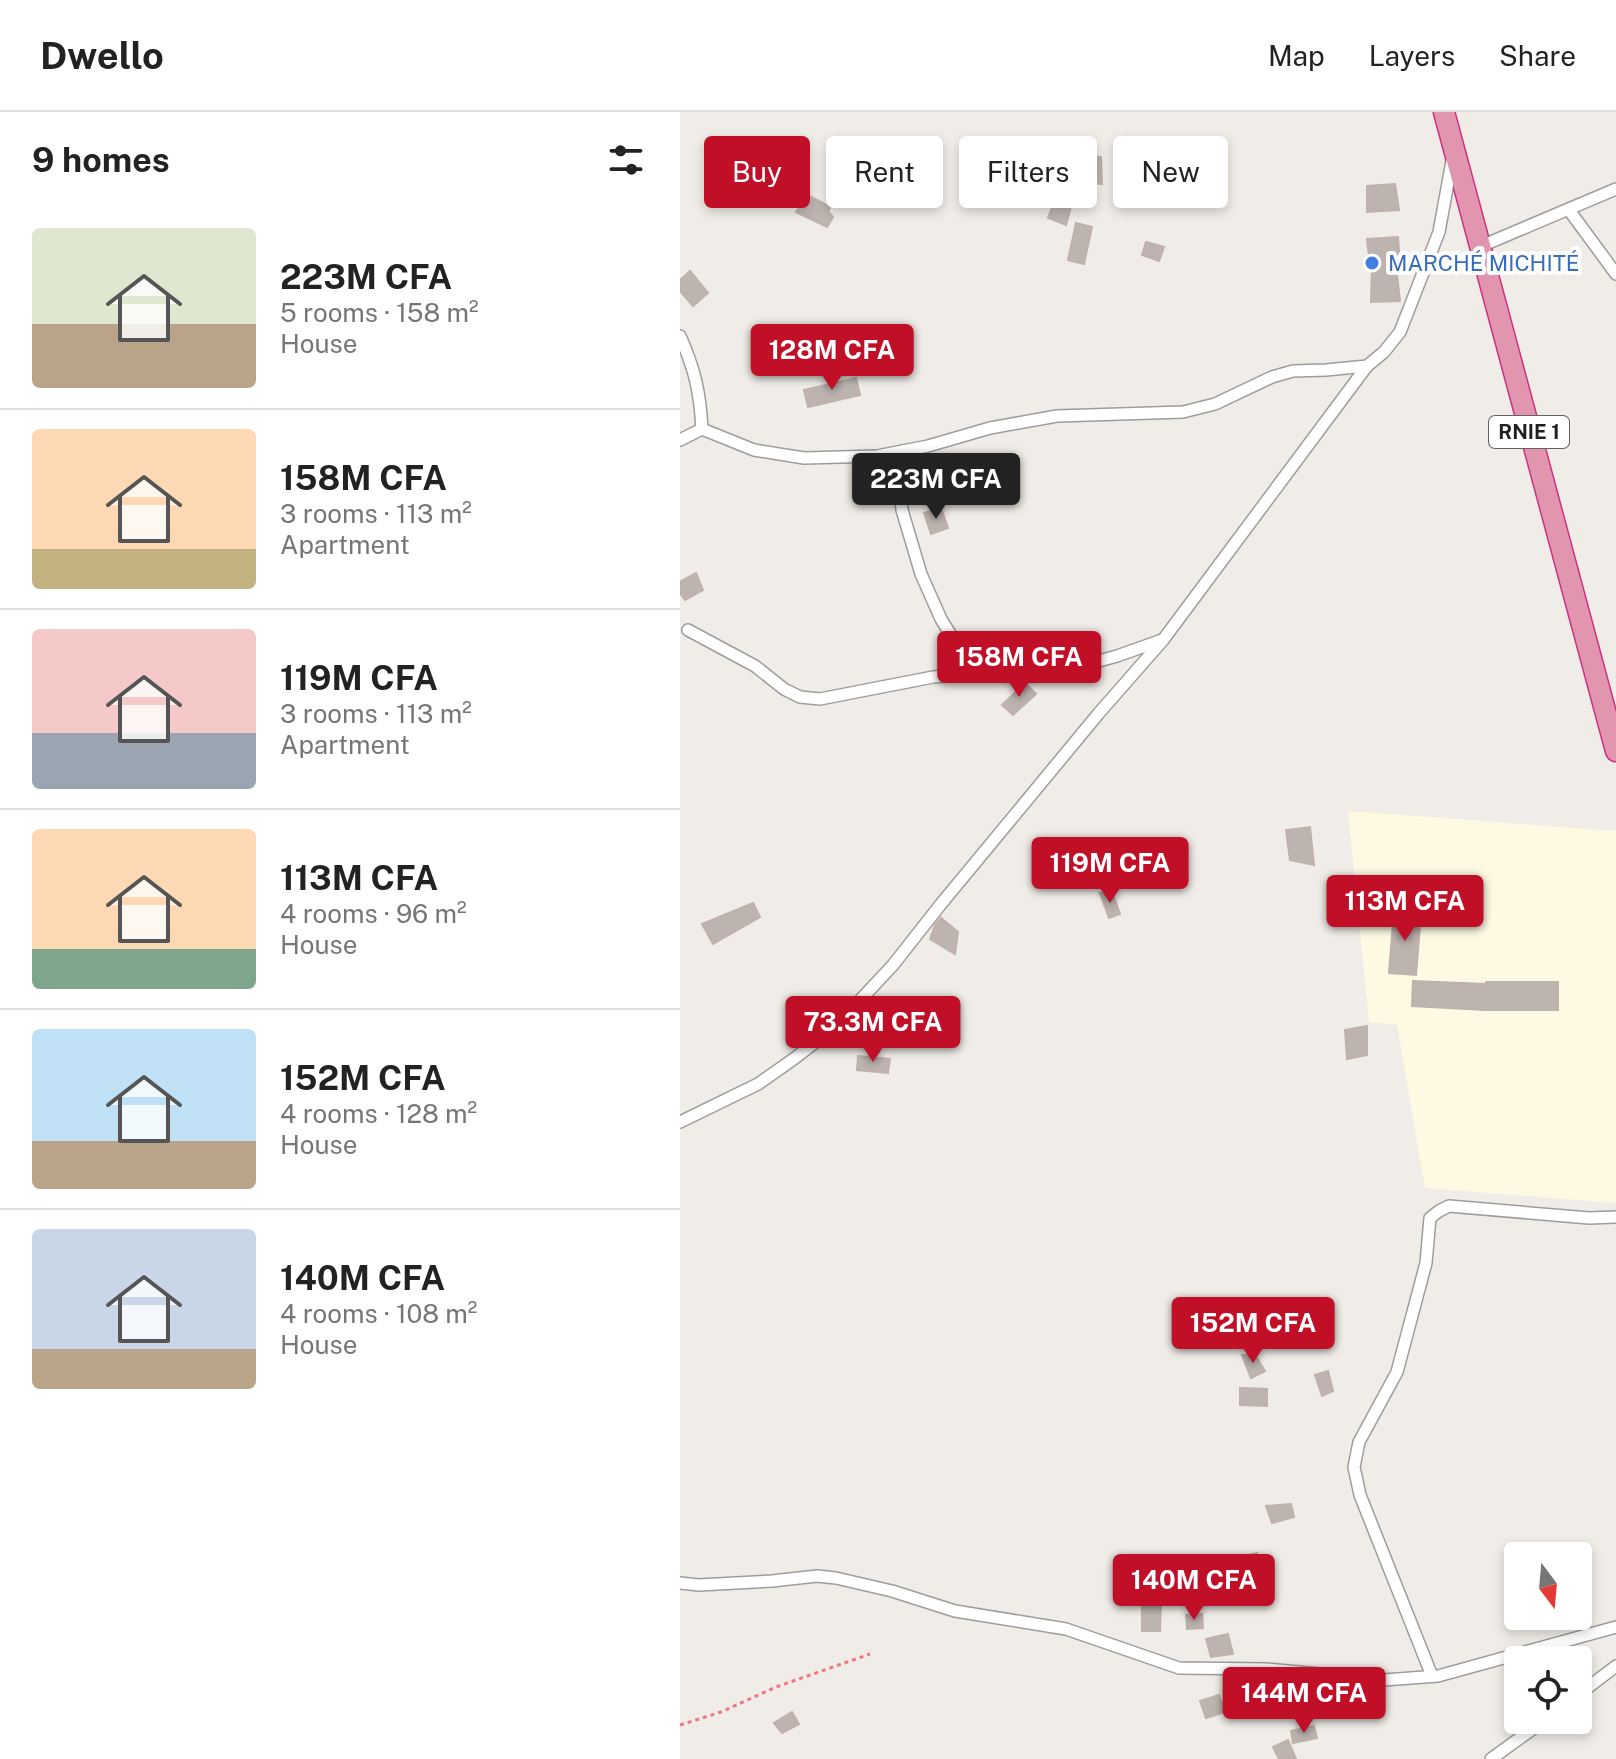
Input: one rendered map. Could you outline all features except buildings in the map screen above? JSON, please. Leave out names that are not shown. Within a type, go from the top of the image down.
[{"type":"highway","name":"RNIE 1","points":[[1444,112],[1616,751]]},
{"type":"street","points":[[680,1122],[758,1084],[835,1027],[893,965],[1020,808],[1163,640],[1367,366],[1384,352],[1400,332],[1439,232],[1454,148]]},
{"type":"street","points":[[1479,247],[1616,189]]},
{"type":"street","points":[[1569,210],[1616,274]]},
{"type":"street","points":[[680,336],[692,362],[700,397],[702,429]]},
{"type":"street","points":[[680,440],[702,429],[754,450],[804,458],[877,456],[928,446],[990,428],[1057,416],[1183,412],[1215,404],[1272,377],[1293,371],[1367,366]]},
{"type":"street","points":[[903,451],[899,482],[902,510],[921,574],[941,619],[974,673]]},
{"type":"street","points":[[688,630],[755,666],[784,689],[800,697],[820,699],[933,677],[974,673],[1022,677],[1059,672],[1163,640]]},
{"type":"street","points":[[1432,1676],[1360,1495],[1354,1467],[1359,1442],[1397,1372],[1426,1263],[1430,1218],[1449,1206],[1589,1218],[1616,1217]]},
{"type":"street","points":[[680,1583],[699,1585],[817,1576],[836,1578],[892,1591],[955,1611],[1066,1629],[1179,1668],[1266,1669],[1384,1680],[1432,1676],[1616,1627]]},
{"type":"street","points":[[1592,1684],[1616,1666]]},
{"type":"street","points":[[1491,1759],[1526,1734]]},
{"type":"path","points":[[680,1725],[870,1654]]},
{"type":"shaded area","points":[[1348,811],[1616,831],[1616,1203],[1425,1188],[1397,1025],[1369,1022]]},
{"type":"place","name":"MARCHÉ MICHITÉ","points":[[1372,263]]}]
